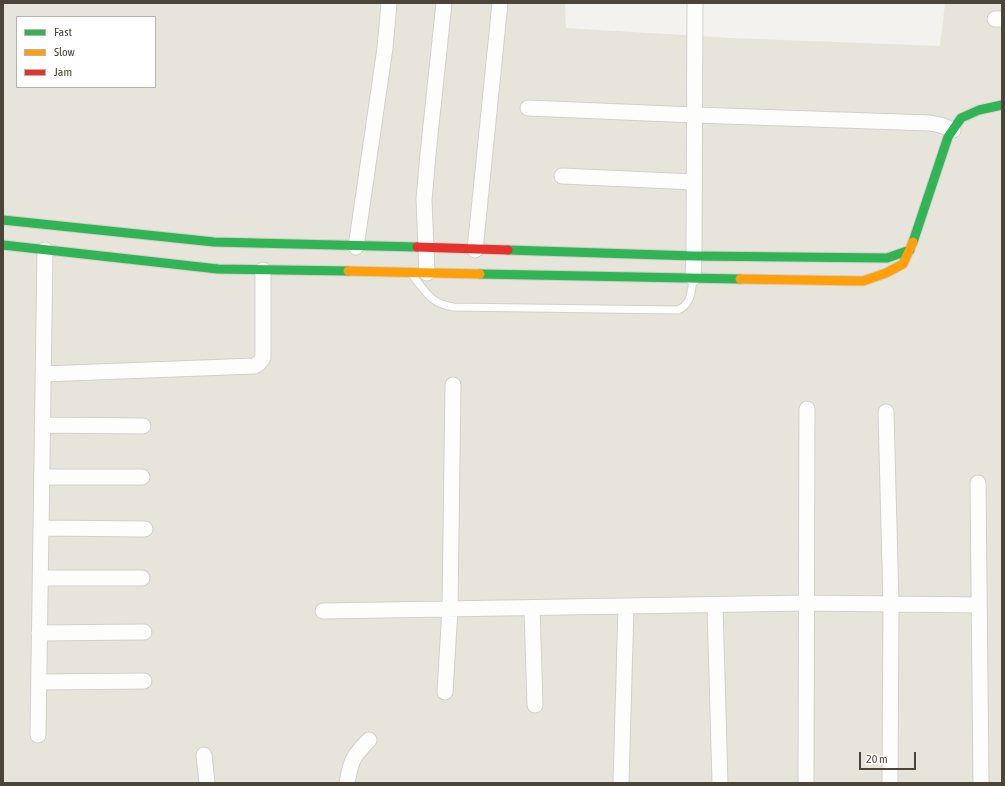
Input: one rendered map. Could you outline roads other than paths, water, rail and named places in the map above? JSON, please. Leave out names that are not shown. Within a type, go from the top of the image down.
[{"type":"street","points":[[356,246],[385,48],[389,3]]},
{"type":"street","points":[[427,273],[424,200],[444,3]]},
{"type":"street","points":[[475,250],[500,3]]},
{"type":"street","points":[[693,278],[695,3]]},
{"type":"street","points":[[3,245],[218,269],[863,281],[886,273],[903,264],[910,250],[948,137],[961,118],[980,110],[1002,105]]},
{"type":"street","points":[[528,108],[930,123],[953,130]]},
{"type":"street","points":[[562,176],[694,182]]},
{"type":"street","points":[[3,220],[214,242],[694,256],[887,258],[910,250]]},
{"type":"street","points":[[38,735],[45,250]]},
{"type":"street","points":[[43,374],[254,366],[263,358],[263,270]]},
{"type":"street","points":[[445,692],[450,609],[453,385]]},
{"type":"street","points":[[806,783],[807,409]]},
{"type":"street","points":[[886,412],[891,604],[890,783]]},
{"type":"street","points":[[42,425],[143,426]]},
{"type":"street","points":[[42,478],[142,476]]},
{"type":"street","points":[[978,482],[981,783]]},
{"type":"street","points":[[41,528],[146,529]]},
{"type":"street","points":[[40,578],[142,578]]},
{"type":"street","points":[[323,611],[806,603],[979,605]]},
{"type":"street","points":[[715,605],[720,783]]},
{"type":"street","points":[[621,783],[626,606]]},
{"type":"street","points":[[532,608],[536,705]]},
{"type":"street","points":[[40,633],[144,632]]},
{"type":"street","points":[[39,682],[144,681]]},
{"type":"street","points":[[347,783],[355,754],[369,740]]},
{"type":"street","points":[[204,755],[207,783]]},
{"type":"lane","points":[[411,273],[432,300],[441,305],[453,307],[678,310],[685,307],[691,296],[693,278]]}]
